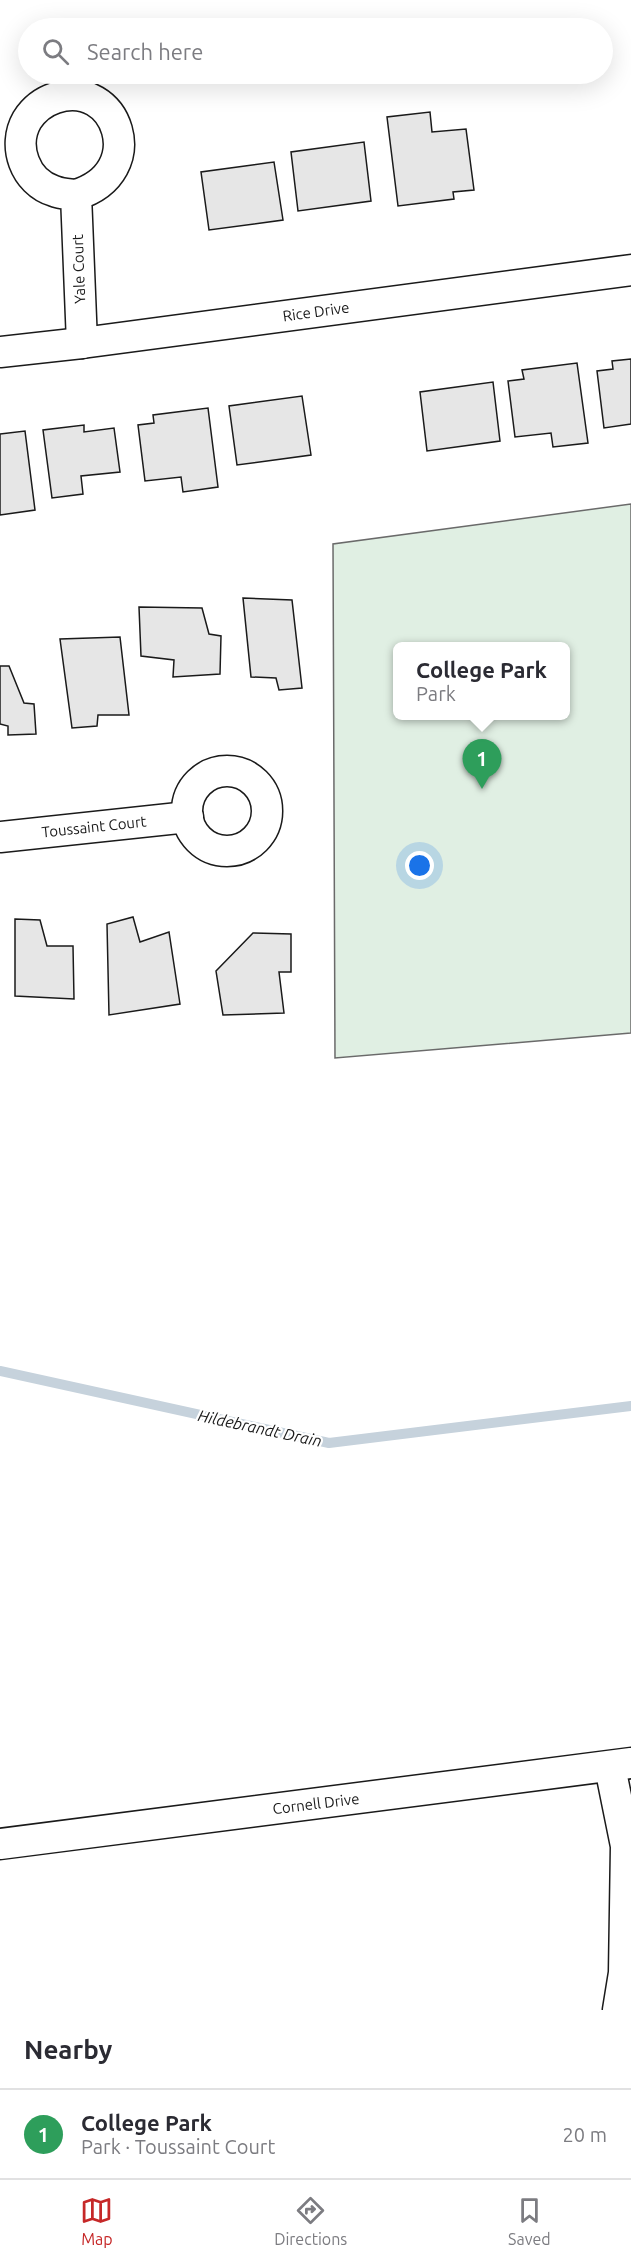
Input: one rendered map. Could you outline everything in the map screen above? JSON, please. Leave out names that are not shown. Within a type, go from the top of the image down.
[{"type":"street","name":"Yale Court","points":[[76,195],[82,343]]},
{"type":"street","name":"Rice Drive","points":[[0,352],[631,270]]},
{"type":"street","name":"Toussaint Court","points":[[0,837],[188,817]]},
{"type":"street","name":"Cornell Drive","points":[[0,1844],[620,1765]]},
{"type":"street","points":[[618,2010],[625,1962],[626,1846],[620,1765]]},
{"type":"green space","points":[[631,504],[631,1033],[335,1058],[333,544]]},
{"type":"building","points":[[430,112],[432,132],[466,129],[474,190],[453,192],[454,199],[398,206],[387,117]]},
{"type":"building","points":[[364,142],[371,201],[298,211],[291,152]]},
{"type":"building","points":[[274,162],[283,220],[209,230],[201,172]]},
{"type":"building","points":[[631,359],[631,424],[604,428],[597,371],[613,369],[612,361]]},
{"type":"building","points":[[577,363],[588,443],[553,447],[551,433],[515,437],[508,381],[524,379],[522,370]]},
{"type":"building","points":[[493,382],[500,441],[427,451],[420,392]]},
{"type":"building","points":[[302,396],[311,455],[237,465],[229,406]]},
{"type":"building","points":[[208,408],[218,487],[183,492],[181,477],[145,481],[138,425],[154,423],[153,415]]},
{"type":"building","points":[[84,425],[84,432],[114,428],[120,472],[81,476],[83,494],[52,498],[43,430]]},
{"type":"building","points":[[25,431],[35,510],[0,515],[0,434]]},
{"type":"building","points":[[243,598],[292,600],[302,688],[279,690],[276,678],[251,677]]},
{"type":"building","points":[[139,607],[202,608],[209,634],[221,636],[220,674],[173,677],[174,660],[141,656]]},
{"type":"building","points":[[120,637],[129,715],[98,715],[97,726],[72,728],[60,639]]},
{"type":"building","points":[[0,666],[9,666],[24,703],[34,704],[36,734],[8,735],[8,726],[0,724]]},
{"type":"building","points":[[133,917],[140,942],[169,932],[180,1004],[109,1015],[107,924]]},
{"type":"building","points":[[15,919],[40,920],[47,946],[73,946],[74,999],[15,996]]},
{"type":"building","points":[[253,933],[291,934],[291,972],[279,972],[284,1013],[223,1015],[216,971]]},
{"type":"waterway","name":"Hildebrandt Drain","points":[[0,1371],[329,1443],[631,1406]]},
{"type":"place","name":"College Park","points":[[482,789]]}]
